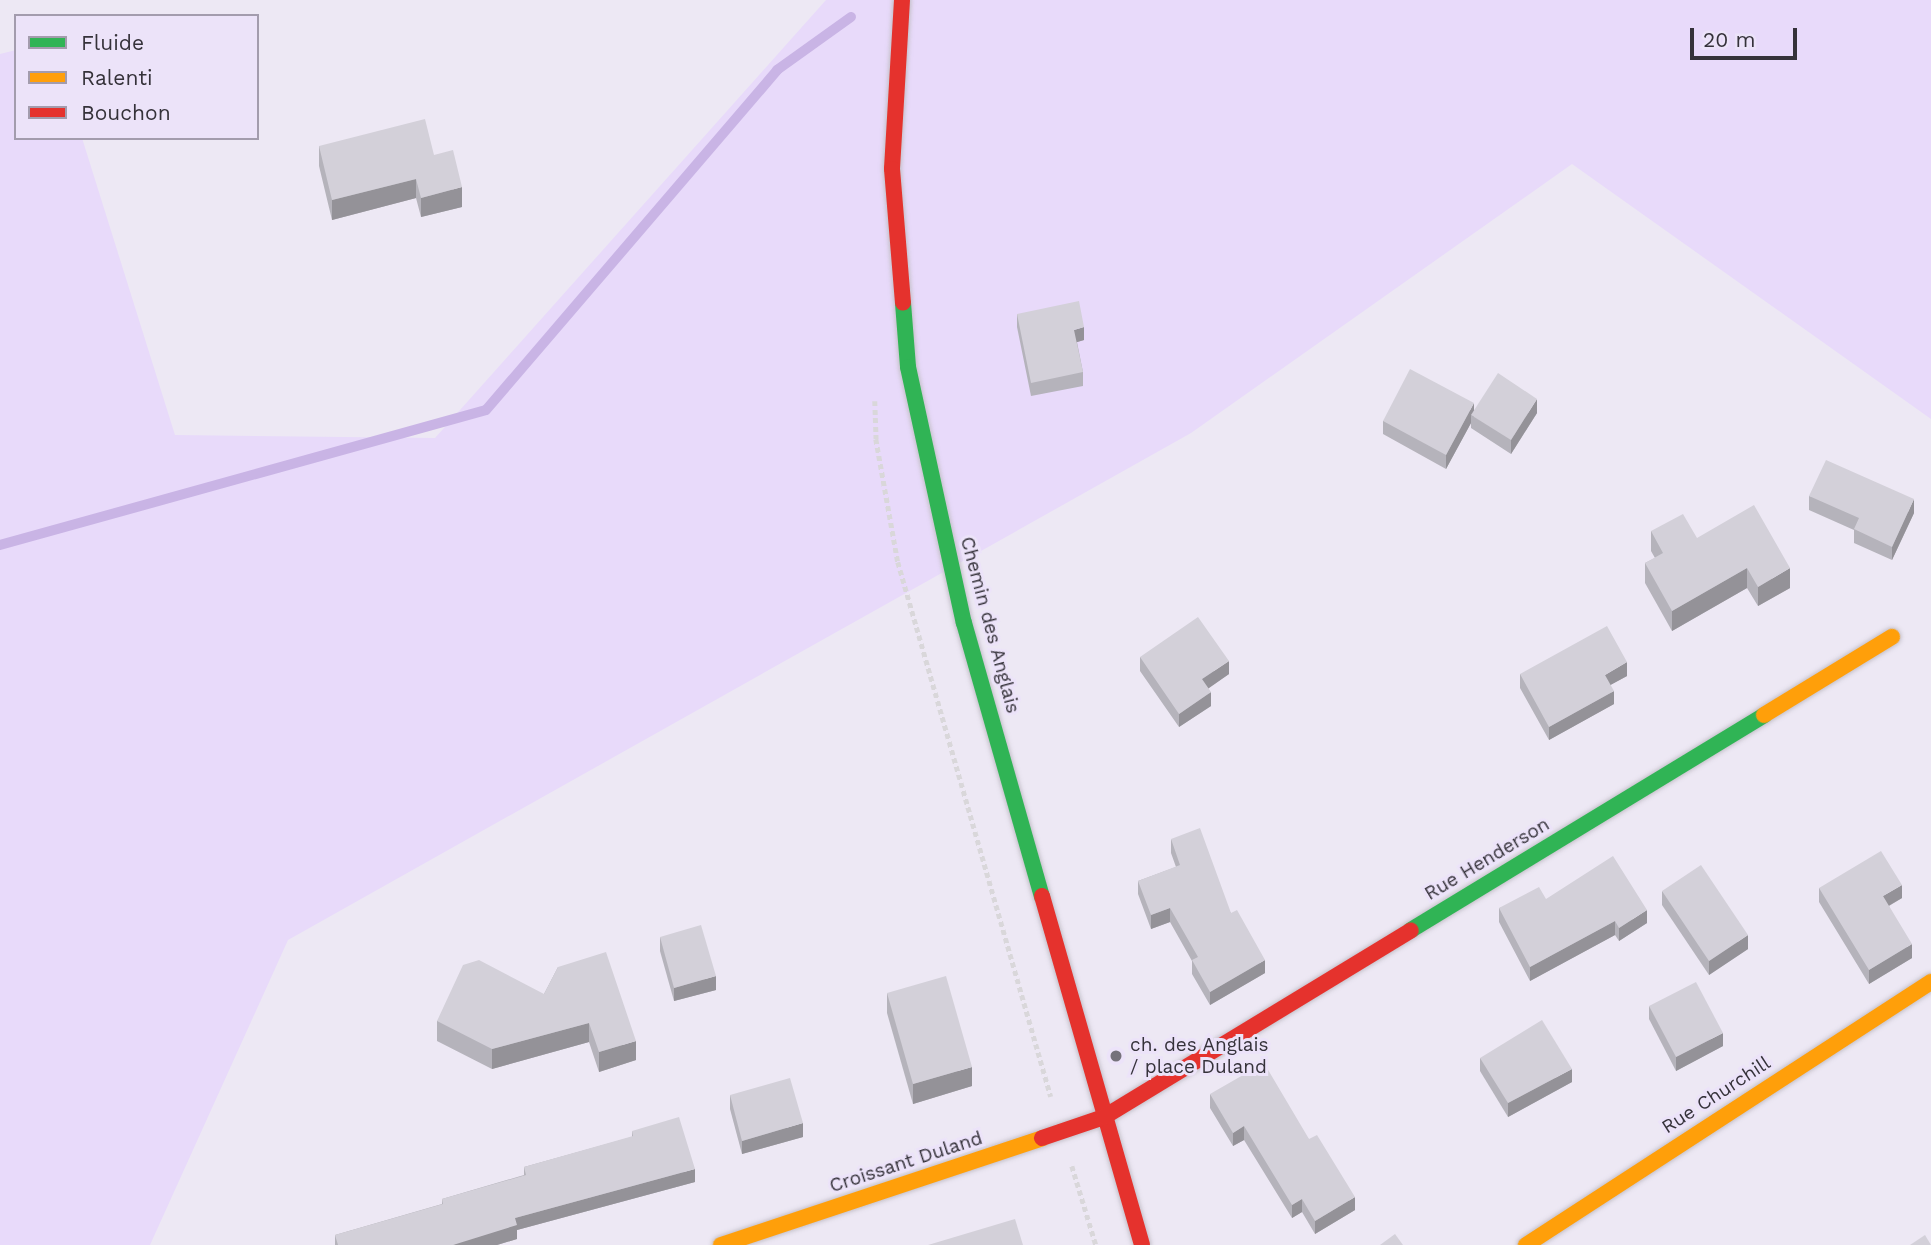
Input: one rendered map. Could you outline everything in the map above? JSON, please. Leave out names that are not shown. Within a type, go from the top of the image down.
[{"type":"street","name":"Chemin des Anglais","points":[[902,0],[892,169],[908,367],[964,623],[1142,1245]]},
{"type":"street","name":"Rue Henderson","points":[[1104,1117],[1892,637]]},
{"type":"street","name":"Rue Churchill","points":[[1526,1245],[1931,982]]},
{"type":"street","name":"Croissant Duland","points":[[720,1245],[1104,1117]]},
{"type":"path","points":[[1068,1154],[1096,1245]]},
{"type":"shaded area","points":[[826,0],[1931,0],[1931,419],[1572,164],[1191,433],[288,940],[150,1245],[0,1245],[0,54],[14,50],[14,140],[83,140],[175,435],[435,438]]},
{"type":"building","points":[[425,119],[434,155],[453,150],[462,187],[421,198],[416,179],[332,200],[319,146]]},
{"type":"building","points":[[1079,301],[1084,327],[1074,330],[1083,372],[1031,383],[1017,314]]},
{"type":"building","points":[[1410,369],[1474,403],[1446,455],[1383,421]]},
{"type":"building","points":[[1498,373],[1537,399],[1511,440],[1471,415]]},
{"type":"building","points":[[1826,460],[1914,499],[1892,547],[1854,529],[1859,518],[1809,496]]},
{"type":"building","points":[[1754,505],[1790,568],[1758,587],[1747,568],[1672,611],[1645,563],[1663,553],[1651,531],[1683,514],[1697,538]]},
{"type":"building","points":[[1198,617],[1229,661],[1202,679],[1211,692],[1179,714],[1140,657]]},
{"type":"building","points":[[1607,626],[1627,662],[1605,675],[1614,691],[1549,727],[1520,674]]},
{"type":"building","points":[[1200,828],[1231,913],[1237,910],[1265,960],[1210,992],[1192,960],[1198,957],[1170,908],[1151,915],[1138,881],[1180,865],[1171,839]]},
{"type":"building","points":[[1881,851],[1902,885],[1883,896],[1912,944],[1869,970],[1819,888]]},
{"type":"building","points":[[1613,856],[1647,910],[1619,928],[1615,921],[1530,967],[1499,908],[1539,887],[1546,899]]},
{"type":"building","points":[[1701,865],[1748,935],[1709,961],[1662,891]]},
{"type":"building","points":[[701,925],[716,976],[674,988],[660,937]]},
{"type":"building","points":[[606,952],[636,1041],[599,1052],[589,1023],[492,1049],[437,1021],[463,965],[479,960],[544,994],[558,967]]},
{"type":"building","points":[[946,976],[972,1067],[913,1084],[887,993]]},
{"type":"building","points":[[1696,982],[1723,1033],[1676,1057],[1649,1006]]},
{"type":"building","points":[[1542,1020],[1572,1069],[1508,1103],[1480,1058]]},
{"type":"building","points":[[1264,1063],[1309,1139],[1317,1135],[1355,1197],[1315,1221],[1302,1199],[1292,1205],[1244,1126],[1233,1133],[1210,1094]]},
{"type":"building","points":[[790,1078],[803,1123],[742,1141],[730,1095]]},
{"type":"building","points":[[679,1117],[695,1169],[515,1218],[517,1225],[453,1245],[338,1245],[335,1235],[443,1204],[442,1199],[526,1175],[524,1167],[633,1136],[632,1131]]},
{"type":"building","points":[[1015,1219],[1023,1245],[928,1245]]},
{"type":"building","points":[[1395,1234],[1403,1245],[1380,1245]]},
{"type":"building","points":[[1925,1235],[1931,1245],[1910,1245]]},
{"type":"waterway","points":[[0,545],[486,410],[777,70],[851,17]]},
{"type":"traffic: fast","points":[[903,303],[908,367],[964,623],[1042,896]]},
{"type":"traffic: fast","points":[[1411,930],[1764,715]]},
{"type":"traffic: slow","points":[[1764,715],[1892,637]]},
{"type":"traffic: slow","points":[[1526,1245],[1931,982]]},
{"type":"traffic: slow","points":[[721,1245],[1042,1138]]},
{"type":"traffic: jam","points":[[902,0],[892,169],[903,303]]},
{"type":"traffic: jam","points":[[1042,896],[1142,1245]]},
{"type":"traffic: jam","points":[[1042,1138],[1104,1117],[1411,930]]},
{"type":"place","name":"ch. des Anglais / place Duland","points":[[1116,1056]]}]
